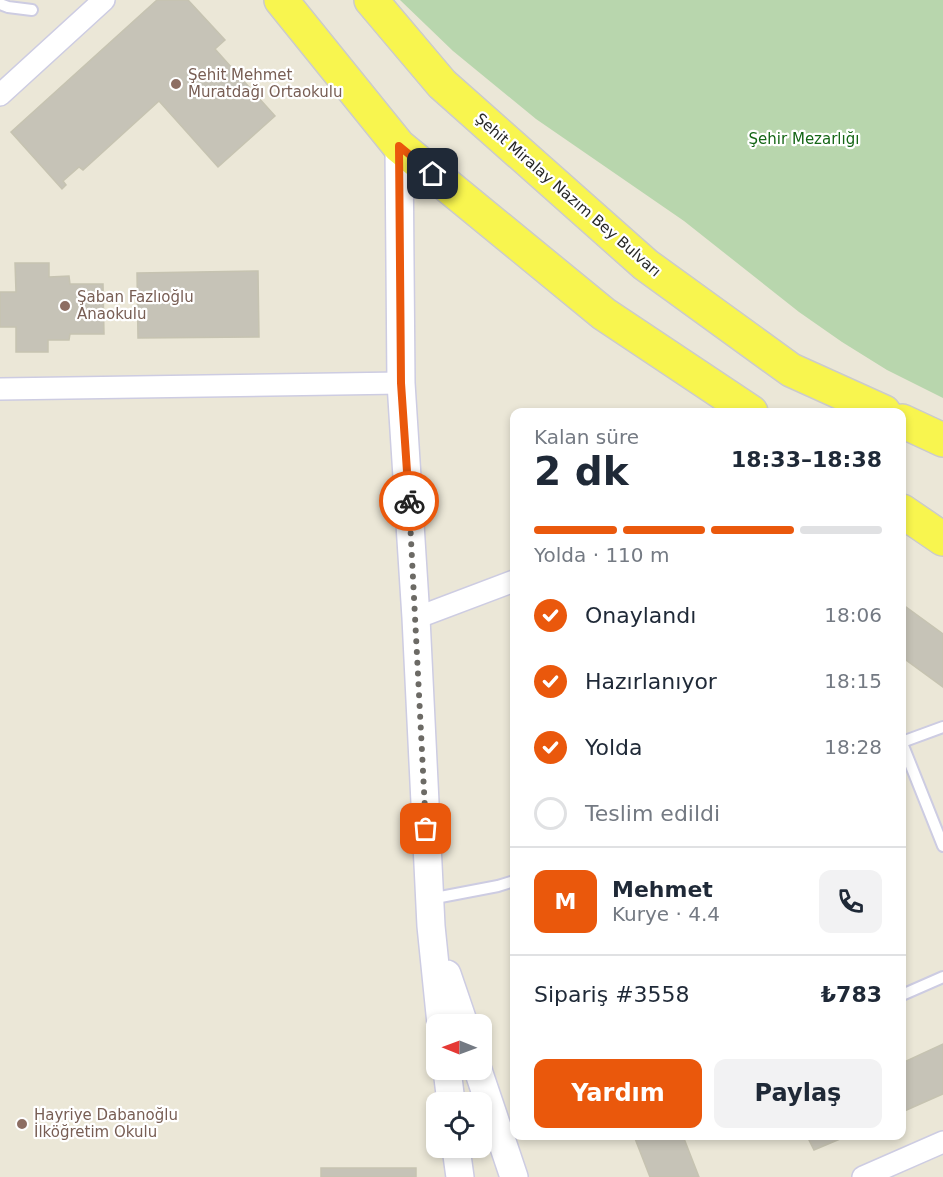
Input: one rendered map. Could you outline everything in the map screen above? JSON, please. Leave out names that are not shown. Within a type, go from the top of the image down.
[{"type":"main road","points":[[281,0],[399,146],[604,314],[745,408]]},
{"type":"main road","name":"Şehit Miralay Nazım Bey Bulvarı","points":[[371,0],[442,84],[646,265],[791,370],[875,408]]},
{"type":"main road","points":[[906,422],[943,440]]},
{"type":"main road","points":[[906,514],[943,539]]},
{"type":"street","points":[[0,94],[105,0]]},
{"type":"street","points":[[399,146],[401,383],[416,618],[431,926],[440,1014]]},
{"type":"street","points":[[0,388],[401,383]]},
{"type":"street","points":[[416,618],[510,583]]},
{"type":"street","points":[[431,926],[461,1014]]},
{"type":"street","points":[[481,1080],[514,1177]]},
{"type":"street","points":[[863,1177],[943,1142]]},
{"type":"street","points":[[457,1158],[460,1177]]},
{"type":"lane","points":[[0,4],[32,10]]},
{"type":"lane","points":[[906,741],[943,727]]},
{"type":"lane","points":[[906,753],[943,846]]},
{"type":"lane","points":[[430,900],[510,882]]},
{"type":"lane","points":[[906,992],[943,977]]},
{"type":"green space","name":"Şehir Mezarlığı","points":[[400,0],[943,0],[943,398],[887,370],[799,312],[684,221],[536,119],[453,51]]},
{"type":"building","points":[[157,0],[188,0],[225,40],[215,49],[275,116],[218,167],[159,101],[83,170],[79,167],[63,181],[66,185],[62,189],[11,132]]},
{"type":"building","points":[[15,263],[49,263],[49,277],[69,276],[70,284],[103,284],[104,334],[70,334],[69,340],[48,340],[48,352],[16,352],[16,327],[0,327],[0,292],[16,292]]},
{"type":"building","points":[[258,271],[259,337],[138,338],[137,273]]},
{"type":"building","points":[[906,607],[943,634],[943,687],[906,660]]},
{"type":"building","points":[[943,1044],[943,1094],[906,1110],[906,1061]]},
{"type":"building","points":[[636,1140],[685,1140],[699,1177],[650,1177]]},
{"type":"building","points":[[809,1140],[838,1140],[814,1150]]},
{"type":"building","points":[[321,1168],[416,1168],[416,1177],[321,1177]]},
{"type":"way so far","points":[[409,501],[426,829]]},
{"type":"place","name":"Şehit Mehmet Muratdağı Ortaokulu","points":[[176,84]]},
{"type":"place","name":"Şaban Fazlıoğlu Anaokulu","points":[[65,306]]},
{"type":"place","name":"Hayriye Dabanoğlu İlköğretim Okulu","points":[[22,1124]]},
{"type":"route","points":[[409,501],[401,383],[399,146],[433,174]]}]
